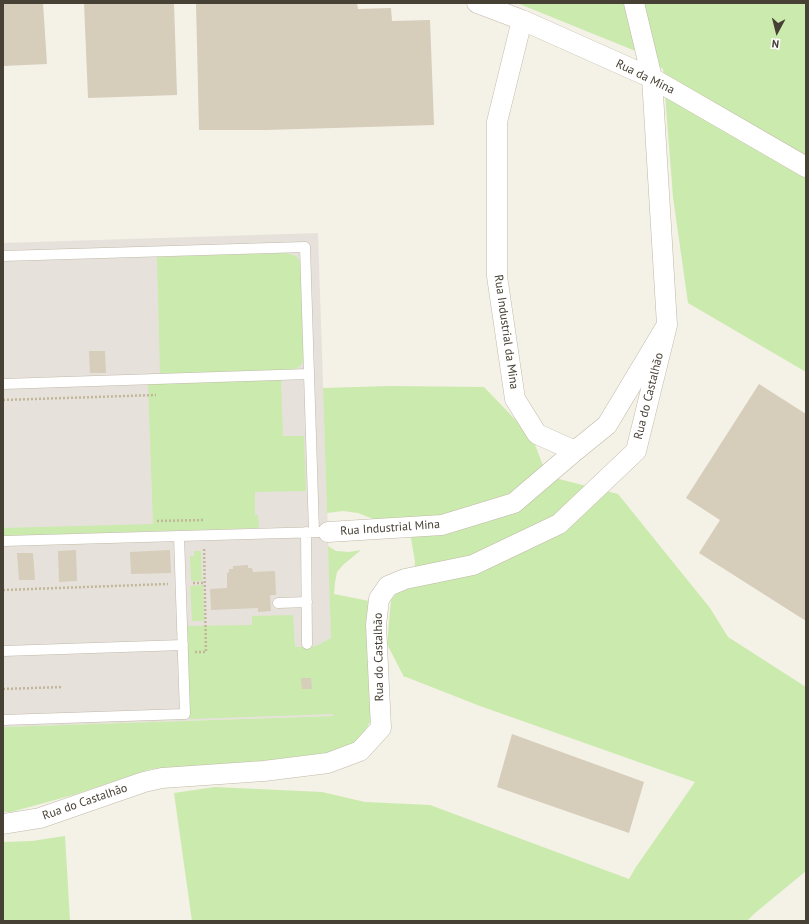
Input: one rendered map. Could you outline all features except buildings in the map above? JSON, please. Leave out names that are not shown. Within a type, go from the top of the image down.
[{"type":"street","name":"Rua da Mina","points":[[477,3],[522,20],[652,78],[806,167]]},
{"type":"street","points":[[575,451],[607,425],[667,325],[652,78],[634,3]]},
{"type":"street","name":"Rua Industrial da Mina","points":[[522,20],[497,122],[497,276],[515,399],[537,434],[575,451]]},
{"type":"street","name":"Rua do Castalhão","points":[[3,824],[40,818],[144,782],[162,778],[264,771],[328,764],[360,751],[381,728],[376,625],[379,600],[388,586],[405,579],[473,565],[559,524],[636,451],[667,325]]},
{"type":"street","name":"Rua Industrial Mina","points":[[316,532],[442,525],[514,503],[575,451]]},
{"type":"lane","points":[[3,256],[305,247],[316,532],[307,602],[308,644]]},
{"type":"lane","points":[[3,384],[310,374]]},
{"type":"lane","points":[[3,541],[316,532]]},
{"type":"lane","points":[[3,720],[185,714],[179,536]]},
{"type":"lane","points":[[278,603],[307,602]]},
{"type":"lane","points":[[3,651],[183,649]]},
{"type":"path","points":[[3,400],[156,395]]},
{"type":"path","points":[[157,521],[203,520],[206,652],[183,649]]},
{"type":"path","points":[[3,590],[205,583]]},
{"type":"path","points":[[3,689],[63,687]]},
{"type":"shaded area","points":[[318,233],[334,716],[3,727],[3,243]]},
{"type":"green space","points":[[517,3],[806,3],[806,372],[688,303],[673,197],[663,69],[638,52]]},
{"type":"green space","points":[[285,253],[296,256],[302,266],[304,360],[301,365],[292,370],[160,374],[157,257]]},
{"type":"green space","points":[[281,380],[283,436],[304,436],[306,491],[255,492],[255,515],[258,515],[259,528],[3,536],[3,528],[153,524],[148,384]]},
{"type":"green space","points":[[390,386],[484,387],[532,437],[547,476],[618,494],[710,608],[728,637],[806,687],[806,871],[747,921],[192,921],[174,793],[215,787],[322,792],[365,802],[430,805],[629,879],[695,782],[480,706],[404,677],[387,644],[391,600],[396,594],[413,587],[415,562],[411,538],[412,522],[381,522],[358,513],[343,511],[327,513],[323,388]]},
{"type":"green space","points":[[328,546],[336,551],[349,552],[361,550],[337,572],[334,594],[369,601],[370,722],[363,734],[351,745],[320,757],[151,769],[73,795],[11,812],[3,812],[3,727],[333,716],[333,714],[190,719],[187,626],[252,625],[252,616],[293,615],[295,647],[316,646],[331,638]]},
{"type":"green space","points":[[194,551],[201,551],[202,581],[191,581],[190,556],[194,556]]},
{"type":"green space","points":[[203,585],[204,621],[192,621],[190,586]]},
{"type":"green space","points":[[65,836],[70,921],[3,921],[3,842],[32,841]]}]
